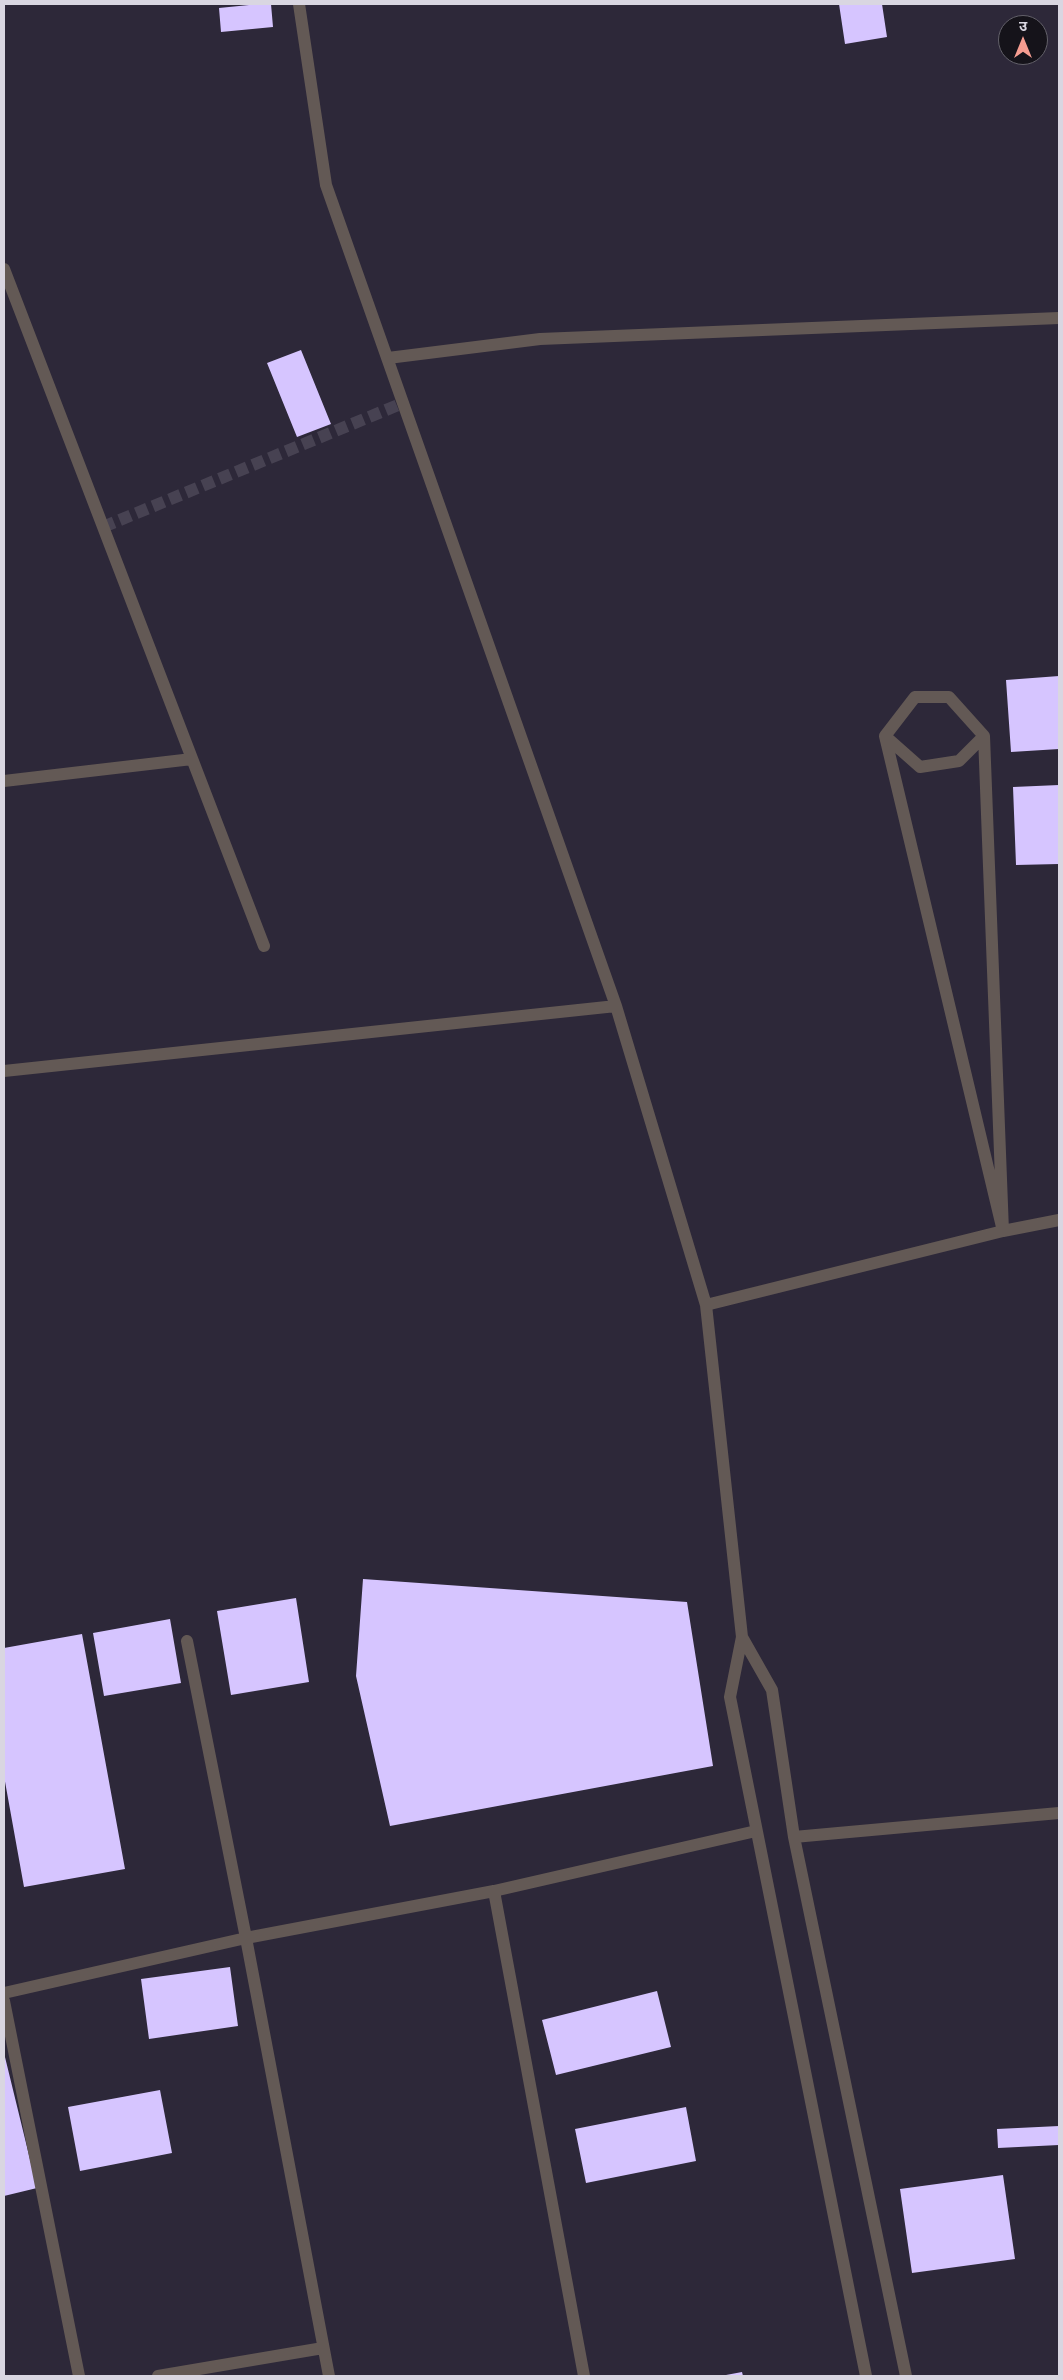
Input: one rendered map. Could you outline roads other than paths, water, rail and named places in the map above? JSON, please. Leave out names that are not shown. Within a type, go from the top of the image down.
[{"type":"street","points":[[299,4],[326,185],[616,1006],[706,1305],[742,1637],[730,1697],[866,2376]]},
{"type":"street","points":[[4,269],[6,283],[264,946]]},
{"type":"street","points":[[388,358],[540,339],[1059,318]]},
{"type":"street","points":[[885,736],[915,697],[949,697],[984,736],[1003,1231]]},
{"type":"street","points":[[885,736],[920,767],[959,761],[984,736]]},
{"type":"street","points":[[885,736],[1003,1231]]},
{"type":"street","points":[[4,781],[192,759]]},
{"type":"street","points":[[4,1071],[616,1006]]},
{"type":"street","points":[[706,1305],[1003,1231],[1059,1220]]},
{"type":"street","points":[[742,1637],[772,1690],[794,1837],[906,2376]]},
{"type":"street","points":[[187,1641],[246,1938],[329,2376]]},
{"type":"street","points":[[794,1837],[1059,1813]]},
{"type":"street","points":[[4,1993],[246,1938],[494,1891],[756,1831]]},
{"type":"street","points":[[494,1891],[584,2376]]},
{"type":"street","points":[[4,2001],[79,2376]]},
{"type":"street","points":[[158,2376],[323,2348]]},
{"type":"tunnel","points":[[103,527],[403,403]]}]
